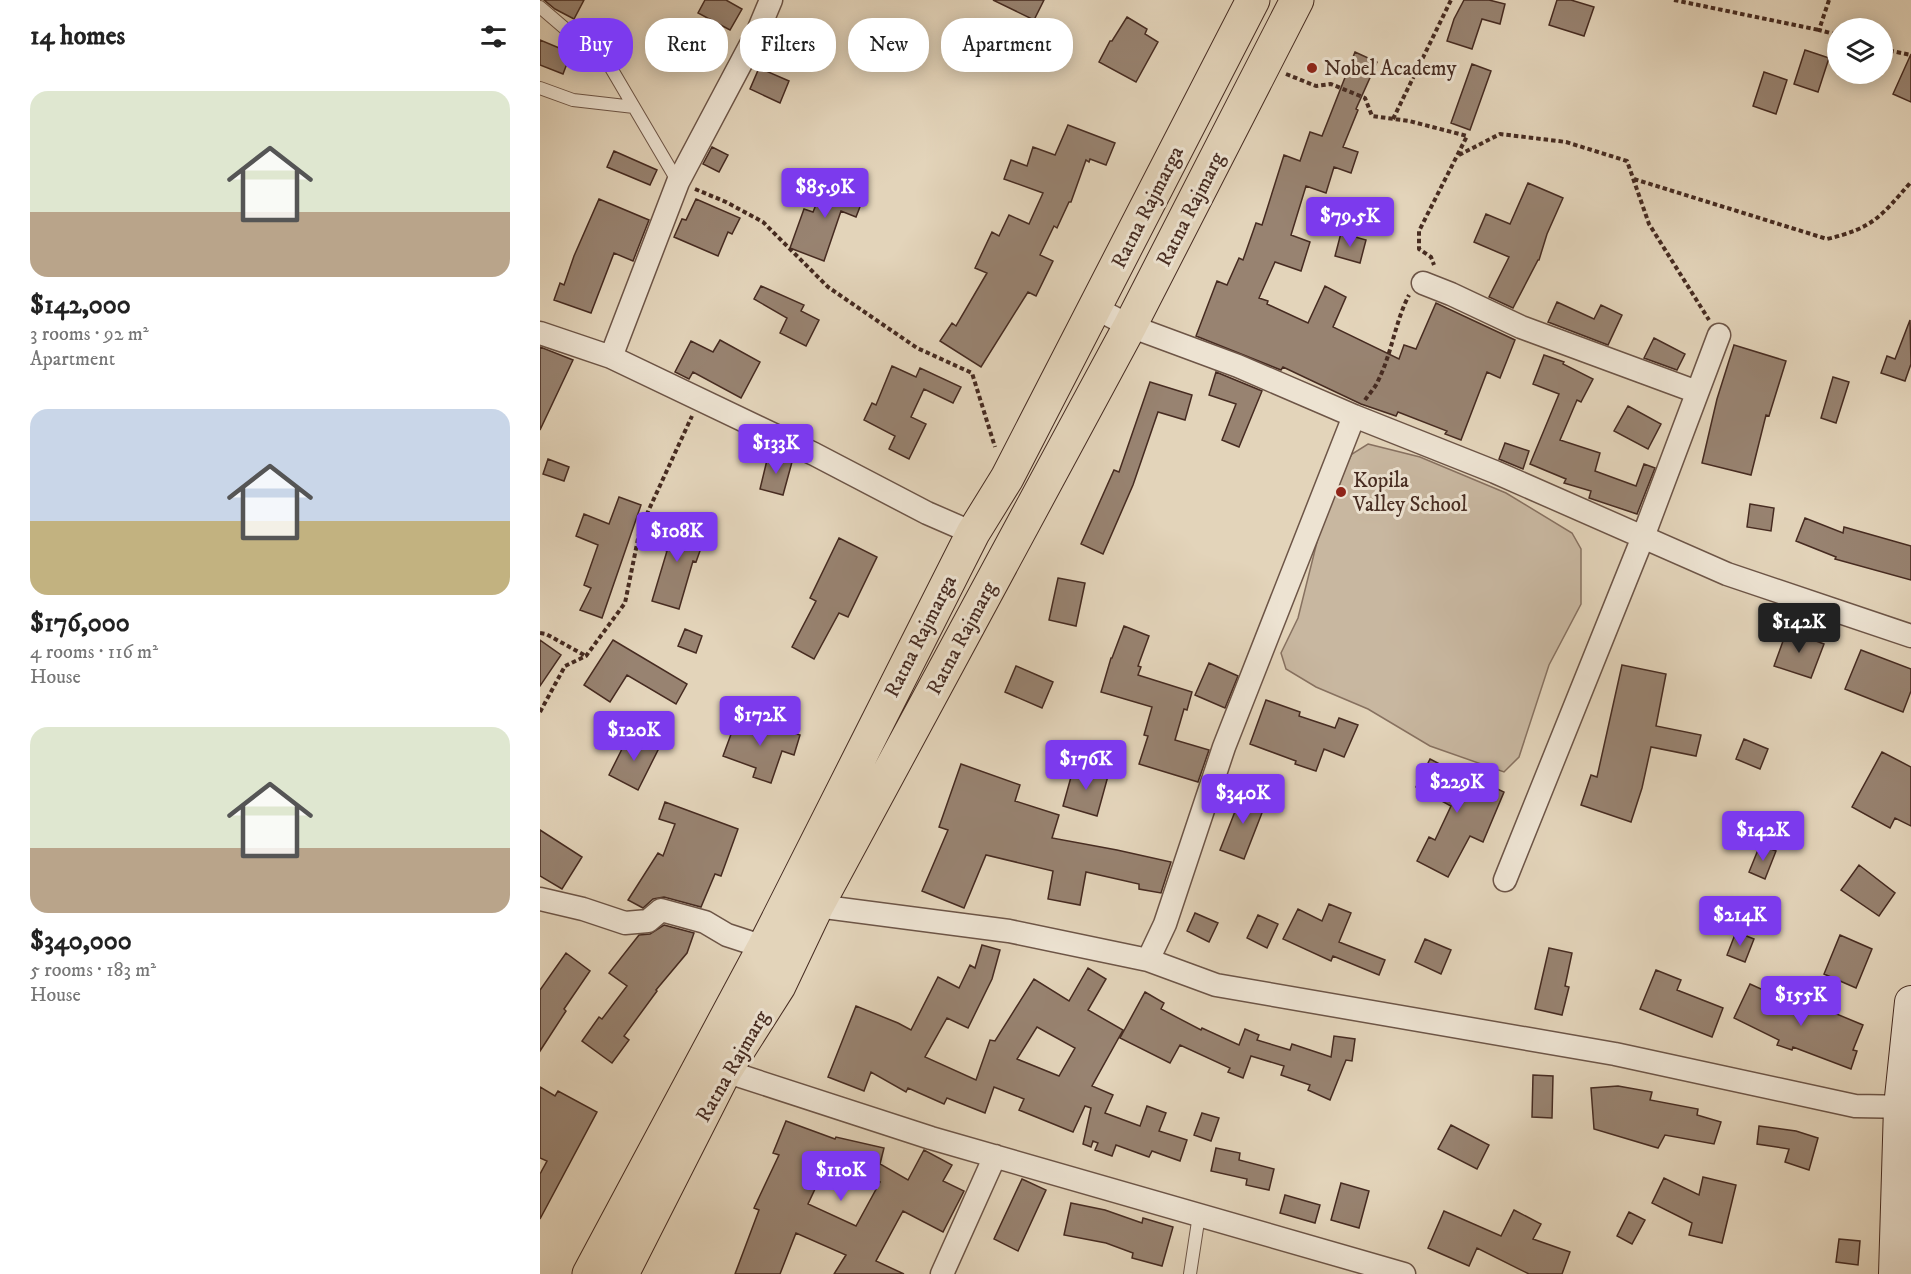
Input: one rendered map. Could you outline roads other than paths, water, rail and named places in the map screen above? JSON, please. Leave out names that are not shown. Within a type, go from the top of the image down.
[{"type":"main road","name":"Ratna Rajmarga","points":[[589,1274],[764,968],[973,532],[1007,478],[1253,0]]},
{"type":"main road","name":"Ratna Rajmarg","points":[[622,1274],[725,1071],[764,968],[817,906],[1130,326],[1297,0]]},
{"type":"main road","points":[[1895,1274],[1911,1002]]},
{"type":"street","points":[[611,357],[678,182],[758,31],[771,0]]},
{"type":"street","points":[[1423,283],[1521,327],[1697,392]]},
{"type":"street","points":[[1095,308],[1130,326],[1238,366],[1354,416],[1495,472],[1727,574],[1911,636]]},
{"type":"street","points":[[540,333],[611,357],[814,454],[927,513],[973,532]]},
{"type":"street","points":[[1505,880],[1643,537],[1719,335]]},
{"type":"street","points":[[1148,960],[1165,924],[1224,747],[1354,416]]},
{"type":"street","points":[[540,899],[583,909],[625,923],[648,921],[661,910],[705,922],[727,935],[764,968]]},
{"type":"street","points":[[817,906],[1010,931],[1148,960],[1216,985],[1615,1054],[1855,1106],[1905,1107]]},
{"type":"street","points":[[725,1071],[920,1135],[1390,1272]]},
{"type":"street","points":[[942,1274],[995,1156]]},
{"type":"lane","points":[[540,7],[611,68],[678,182]]},
{"type":"lane","points":[[540,88],[573,100],[634,107]]},
{"type":"lane","points":[[1190,1274],[1198,1215]]},
{"type":"place","name":"Nobel Academy","points":[[1312,68]]},
{"type":"place","name":"Kopila Valley School","points":[[1341,492]]}]
